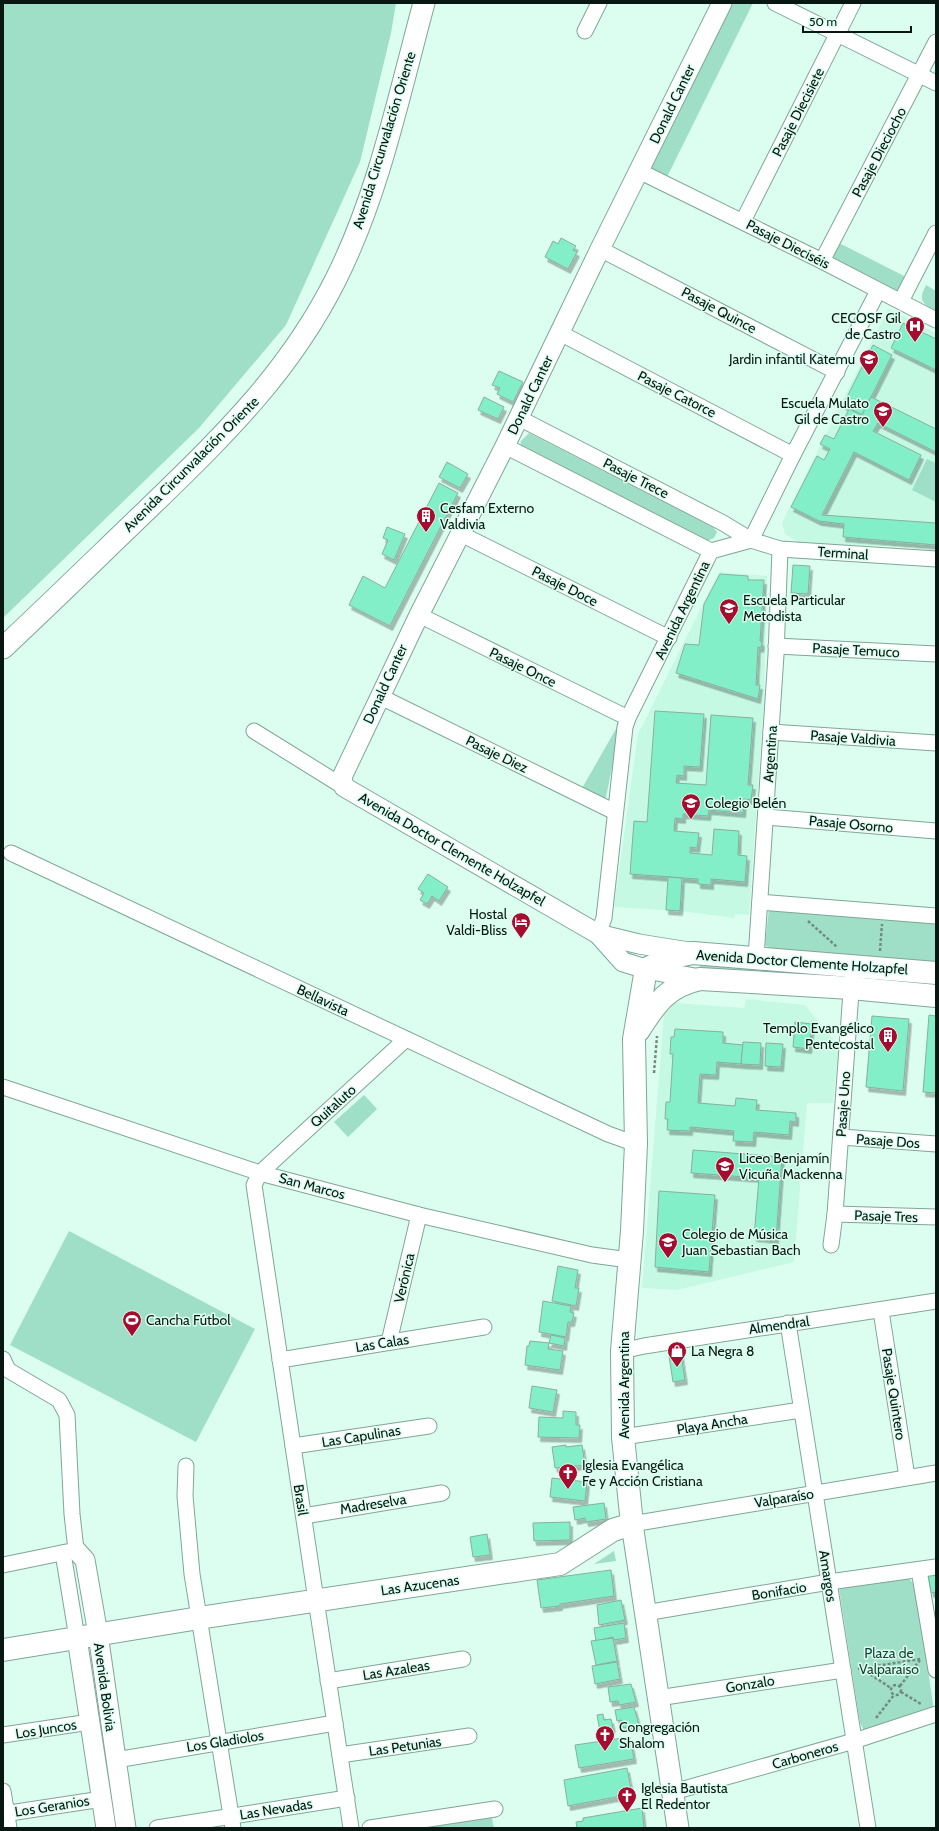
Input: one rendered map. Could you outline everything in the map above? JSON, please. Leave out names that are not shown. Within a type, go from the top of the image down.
[{"type":"main road","name":"Avenida Circunvalación Oriente","points":[[3,648],[225,433],[263,391],[302,337],[336,279],[363,217],[395,111],[424,3]]},
{"type":"main road","name":"Avenida Doctor Clemente Holzapfel","points":[[646,969],[668,958],[693,953],[756,958],[847,958],[936,973]]},
{"type":"main road","points":[[634,1039],[646,969]]},
{"type":"main road","name":"Avenida Doctor Clemente Holzapfel","points":[[700,979],[851,988],[936,996]]},
{"type":"main road","points":[[634,1039],[664,996],[687,982],[700,979]]},
{"type":"main road","name":"Avenida Argentina","points":[[634,1039],[636,1144],[632,1231],[628,1260],[622,1351],[623,1437],[632,1524],[678,1828]]},
{"type":"main road","name":"Las Azucenas","points":[[3,1650],[199,1618],[560,1564],[613,1530],[632,1524]]},
{"type":"street","points":[[585,31],[598,3]]},
{"type":"street","name":"Donald Canter","points":[[344,786],[342,777],[379,696],[519,418],[600,249],[722,3]]},
{"type":"street","points":[[775,3],[936,83]]},
{"type":"street","name":"Pasaje Diecisiete","points":[[743,222],[853,3]]},
{"type":"street","name":"Pasaje Dieciocho","points":[[822,261],[936,42]]},
{"type":"street","name":"Pasaje Dieciséis","points":[[639,171],[822,261],[936,320]]},
{"type":"street","points":[[901,301],[936,233]]},
{"type":"street","name":"Pasaje Quince","points":[[600,249],[837,372]]},
{"type":"street","points":[[751,540],[793,455],[878,291]]},
{"type":"street","name":"Pasaje Catorce","points":[[560,334],[793,455]]},
{"type":"street","name":"Pasaje Trece","points":[[519,418],[723,523],[751,540]]},
{"type":"street","points":[[505,446],[711,551]]},
{"type":"street","name":"Pasaje Doce","points":[[461,534],[669,638]]},
{"type":"street","name":"Terminal","points":[[751,540],[780,549],[936,559]]},
{"type":"street","name":"Avenida Argentina","points":[[598,934],[604,918],[625,727],[628,718],[711,551],[751,540]]},
{"type":"street","name":"Argentina","points":[[756,958],[771,732],[780,549]]},
{"type":"street","name":"Pasaje Once","points":[[419,615],[628,718]]},
{"type":"street","name":"Pasaje Temuco","points":[[776,646],[936,654]]},
{"type":"street","name":"Pasaje Diez","points":[[379,696],[615,812]]},
{"type":"street","name":"Avenida Doctor Clemente Holzapfel","points":[[254,731],[344,786],[598,934],[623,962],[646,969],[700,979]]},
{"type":"street","name":"Pasaje Valdivia","points":[[771,732],[936,743]]},
{"type":"street","name":"Pasaje Osorno","points":[[766,817],[936,831]]},
{"type":"street","name":"Bellavista","points":[[11,853],[608,1134],[636,1144]]},
{"type":"street","points":[[760,902],[936,916]]},
{"type":"street","points":[[598,934],[639,944],[693,953]]},
{"type":"street","points":[[847,958],[851,988]]},
{"type":"street","name":"Pasaje Uno","points":[[831,1244],[835,1214],[851,988]]},
{"type":"street","name":"Quitaluto","points":[[260,1173],[406,1039]]},
{"type":"street","name":"San Marcos","points":[[3,1087],[260,1173],[419,1215],[592,1255],[628,1260]]},
{"type":"street","name":"Pasaje Dos","points":[[840,1137],[936,1144]]},
{"type":"street","name":"Brasil","points":[[260,1173],[254,1185],[328,1681],[352,1828]]},
{"type":"street","name":"Pasaje Tres","points":[[835,1214],[936,1217]]},
{"type":"street","name":"Verónica","points":[[389,1342],[419,1215]]},
{"type":"street","name":"Almendral","points":[[622,1351],[644,1346],[881,1311],[936,1301]]},
{"type":"street","name":"Pasaje Quintero","points":[[881,1311],[907,1477]]},
{"type":"street","name":"Amargos","points":[[788,1324],[829,1582],[850,1670],[854,1741],[868,1828]]},
{"type":"street","name":"Las Calas","points":[[280,1360],[484,1326]]},
{"type":"street","points":[[3,1359],[8,1370],[59,1400],[67,1415],[72,1514],[70,1552],[3,1565]]},
{"type":"street","name":"Playa Ancha","points":[[623,1437],[802,1410]]},
{"type":"street","name":"Las Capulinas","points":[[293,1446],[429,1426]]},
{"type":"street","points":[[186,1466],[186,1511],[192,1574],[232,1822]]},
{"type":"street","name":"Valparaíso","points":[[632,1524],[936,1472]]},
{"type":"street","name":"Madreselva","points":[[304,1516],[442,1493]]},
{"type":"street","name":"Avenida Bolivia","points":[[70,1552],[85,1560],[90,1722],[106,1828]]},
{"type":"street","name":"Bonifacio","points":[[646,1613],[829,1582],[936,1567]]},
{"type":"street","points":[[919,1570],[932,1660]]},
{"type":"street","name":"Avenida Bolivia","points":[[88,1636],[116,1760],[126,1828]]},
{"type":"street","name":"Las Azaleas","points":[[328,1681],[463,1659]]},
{"type":"street","name":"Gonzalo","points":[[658,1698],[850,1670]]},
{"type":"street","name":"Carboneros","points":[[673,1792],[854,1741],[932,1711]]},
{"type":"street","name":"Los Juncos","points":[[3,1735],[90,1722]]},
{"type":"street","name":"Los Gladiolos","points":[[116,1760],[335,1723]]},
{"type":"street","name":"Las Petunias","points":[[340,1755],[469,1736]]},
{"type":"street","points":[[3,1791],[6,1818]]},
{"type":"street","name":"Los Geranios","points":[[6,1818],[102,1798]]},
{"type":"street","name":"Las Nevadas","points":[[157,1828],[232,1822],[347,1798]]},
{"type":"street","points":[[370,1828],[495,1809]]},
{"type":"path","points":[[790,904],[847,958]]},
{"type":"path","points":[[879,958],[883,912]]},
{"type":"path","points":[[654,1077],[657,1031]]},
{"type":"path","points":[[932,1660],[926,1653],[900,1686],[901,1692],[932,1711]]},
{"type":"path","points":[[850,1670],[920,1659],[932,1660]]},
{"type":"path","points":[[861,1669],[891,1688],[894,1694],[897,1695],[901,1692]]},
{"type":"path","points":[[891,1688],[895,1685],[900,1686]]},
{"type":"shaded area","name":"Escuela Mulato Gil de Castro","points":[[888,309],[936,333],[936,548],[800,543],[785,534],[782,523]]},
{"type":"shaded area","name":"Colegio Belén","points":[[719,572],[767,576],[764,702],[749,915],[735,914],[735,918],[680,911],[614,907],[638,734]]},
{"type":"shaded area","name":"Liceo Benjamín Vicuña Mackenna","points":[[746,999],[805,1005],[839,1047],[833,1103],[807,1103],[794,1262],[677,1290],[642,1288],[664,1014],[675,1003],[744,1008]]},
{"type":"green space","points":[[3,3],[396,3],[391,33],[360,162],[286,325],[199,428],[3,618]]},
{"type":"green space","points":[[731,3],[753,3],[666,179],[658,175],[650,166]]},
{"type":"green space","points":[[839,243],[908,278],[902,291],[896,292],[836,262],[833,256]]},
{"type":"green space","points":[[926,285],[936,291],[936,311],[927,306],[923,301],[922,294]]},
{"type":"green space","points":[[529,433],[713,527],[717,532],[714,538],[707,541],[520,448],[521,441]]},
{"type":"green space","points":[[927,459],[936,463],[936,502],[912,490]]},
{"type":"green space","points":[[617,727],[620,729],[605,802],[581,790]]},
{"type":"green space","points":[[769,908],[936,921],[936,966],[772,951],[765,945]]},
{"type":"green space","points":[[701,964],[842,975],[841,979],[702,969],[699,968]]},
{"type":"green space","points":[[364,1095],[377,1109],[348,1137],[334,1122]]},
{"type":"green space","name":"Cancha Fútbol","points":[[69,1231],[255,1329],[196,1442],[10,1345]]},
{"type":"green space","points":[[614,1551],[616,1561],[594,1564]]},
{"type":"green space","name":"Plaza de Valparaíso","points":[[908,1577],[916,1587],[934,1711],[865,1732],[860,1723],[839,1588]]},
{"type":"green space","points":[[491,1814],[494,1828],[410,1828]]},
{"type":"building","points":[[561,238],[576,246],[573,250],[577,252],[568,269],[545,257],[553,241],[558,244]]},
{"type":"building","name":"CECOSF Gil de Castro","points":[[903,323],[936,339],[936,370],[891,348]]},
{"type":"building","name":"Jardin infantil Katemu","points":[[873,345],[892,355],[862,415],[843,405]]},
{"type":"building","points":[[499,371],[523,382],[513,402],[497,394],[500,388],[492,385]]},
{"type":"building","points":[[484,397],[504,407],[498,419],[478,410]]},
{"type":"building","points":[[871,397],[936,429],[936,452],[878,423],[873,431],[921,455],[909,480],[854,452],[822,515],[936,523],[936,545],[843,537],[844,524],[819,521],[791,507],[817,456],[824,460],[830,449],[820,444],[825,435],[834,439],[849,409],[862,415]]},
{"type":"building","points":[[447,462],[468,474],[460,488],[439,477]]},
{"type":"building","name":"Cesfam Externo Valdivia","points":[[439,483],[458,493],[390,626],[349,605],[363,576],[385,588]]},
{"type":"building","points":[[387,527],[405,534],[394,560],[382,554],[388,540],[383,538]]},
{"type":"building","points":[[793,565],[810,566],[808,594],[791,593]]},
{"type":"building","name":"Escuela Particular Metodista","points":[[720,574],[748,576],[748,580],[764,580],[760,641],[762,642],[761,648],[758,647],[756,685],[760,685],[758,699],[676,673],[685,644],[699,645],[704,604]]},
{"type":"building","points":[[655,711],[704,714],[700,767],[684,766],[684,776],[677,775],[676,783],[706,785],[711,715],[753,718],[748,785],[753,785],[751,800],[744,799],[743,813],[709,810],[708,816],[683,814],[683,819],[675,818],[674,831],[699,833],[697,848],[690,847],[690,853],[712,855],[714,829],[739,831],[738,855],[747,856],[745,882],[711,879],[711,885],[698,884],[698,879],[630,874],[634,821],[647,822]]},
{"type":"building","points":[[428,874],[448,887],[439,901],[432,896],[427,904],[420,900],[424,893],[418,889]]},
{"type":"building","points":[[668,877],[682,878],[680,911],[666,910]]},
{"type":"building","points":[[929,1015],[936,1016],[936,1093],[923,1092]]},
{"type":"building","name":"Templo Evangélico Pentecostal","points":[[872,1016],[909,1019],[903,1091],[866,1087]]},
{"type":"building","points":[[795,1022],[812,1024],[809,1049],[793,1047]]},
{"type":"building","points":[[675,1029],[723,1032],[723,1043],[743,1045],[741,1064],[717,1062],[716,1075],[700,1074],[698,1103],[735,1106],[736,1098],[757,1100],[756,1110],[796,1113],[796,1122],[790,1121],[789,1135],[754,1132],[753,1142],[733,1141],[734,1131],[690,1127],[690,1131],[667,1130],[668,1119],[665,1119],[666,1102],[670,1102],[673,1054],[670,1054],[671,1037],[674,1037]]},
{"type":"building","points":[[743,1042],[761,1043],[760,1065],[741,1064]]},
{"type":"building","points":[[766,1043],[783,1044],[781,1067],[765,1066]]},
{"type":"building","points":[[693,1150],[782,1157],[776,1239],[754,1237],[759,1178],[691,1173]]},
{"type":"building","points":[[659,1191],[715,1195],[709,1272],[655,1267]]},
{"type":"building","points":[[558,1266],[578,1270],[575,1288],[579,1288],[576,1306],[552,1301]]},
{"type":"building","points":[[543,1301],[571,1306],[570,1312],[574,1313],[572,1322],[568,1322],[566,1337],[539,1332]]},
{"type":"building","points":[[551,1335],[565,1338],[564,1346],[549,1343]]},
{"type":"building","points":[[530,1341],[549,1343],[548,1349],[563,1351],[560,1370],[525,1365],[527,1346],[529,1346]]},
{"type":"building","name":"La Negra 8","points":[[681,1354],[685,1380],[673,1382],[669,1356]]},
{"type":"building","points":[[532,1386],[557,1390],[553,1412],[529,1408]]},
{"type":"building","points":[[563,1411],[576,1412],[576,1425],[580,1425],[579,1438],[538,1437],[539,1417],[563,1418]]},
{"type":"building","points":[[566,1445],[566,1447],[582,1445],[585,1465],[555,1468],[552,1447]]},
{"type":"building","name":"Iglesia Evangélica Fe y Acción Cristiana","points":[[552,1478],[587,1482],[585,1501],[550,1497]]},
{"type":"building","points":[[604,1503],[606,1519],[586,1522],[585,1518],[575,1520],[573,1507]]},
{"type":"building","points":[[570,1522],[570,1540],[534,1541],[533,1523]]},
{"type":"building","points":[[487,1534],[490,1555],[473,1557],[470,1537]]},
{"type":"building","points":[[611,1570],[614,1596],[541,1608],[537,1580]]},
{"type":"building","points":[[936,1573],[936,1592],[931,1593],[928,1575]]},
{"type":"building","points":[[621,1600],[625,1620],[599,1625],[597,1605]]},
{"type":"building","points":[[624,1623],[626,1638],[614,1640],[613,1637],[596,1641],[594,1628]]},
{"type":"building","points":[[613,1638],[617,1661],[596,1665],[591,1641]]},
{"type":"building","points":[[617,1662],[620,1679],[595,1684],[592,1666]]},
{"type":"building","points":[[631,1684],[636,1702],[619,1705],[618,1701],[610,1702],[608,1687]]},
{"type":"building","points":[[634,1707],[639,1725],[623,1728],[622,1720],[617,1721],[615,1710]]},
{"type":"building","points":[[603,1714],[604,1720],[611,1719],[613,1728],[600,1731],[597,1715]]},
{"type":"building","name":"Congregación Shalom","points":[[630,1737],[634,1759],[579,1768],[575,1745]]},
{"type":"building","points":[[627,1768],[632,1794],[568,1806],[564,1780]]},
{"type":"building","name":"Iglesia Bautista El Redentor","points":[[642,1808],[644,1828],[577,1828],[576,1822],[583,1821],[583,1818]]},
{"type":"place","name":"CECOSF Gil de Castro","points":[[915,343]]},
{"type":"place","name":"Jardin infantil Katemu","points":[[869,376]]},
{"type":"place","name":"Escuela Mulato Gil de Castro","points":[[883,428]]},
{"type":"place","name":"Cesfam Externo Valdivia","points":[[426,533]]},
{"type":"place","name":"Escuela Particular Metodista","points":[[729,625]]},
{"type":"place","name":"Colegio Belén","points":[[691,820]]},
{"type":"place","name":"Hostal Valdi-Bliss","points":[[521,939]]},
{"type":"place","name":"Templo Evangélico Pentecostal","points":[[888,1053]]},
{"type":"place","name":"Liceo Benjamín Vicuña Mackenna","points":[[725,1183]]},
{"type":"place","name":"Colegio de Música Juan Sebastian Bach","points":[[668,1259]]},
{"type":"place","name":"Cancha Fútbol","points":[[132,1337]]},
{"type":"place","name":"La Negra 8","points":[[677,1368]]},
{"type":"place","name":"Iglesia Evangélica Fe y Acción Cristiana","points":[[568,1490]]},
{"type":"place","name":"Congregación Shalom","points":[[605,1752]]},
{"type":"place","name":"Iglesia Bautista El Redentor","points":[[627,1813]]}]
